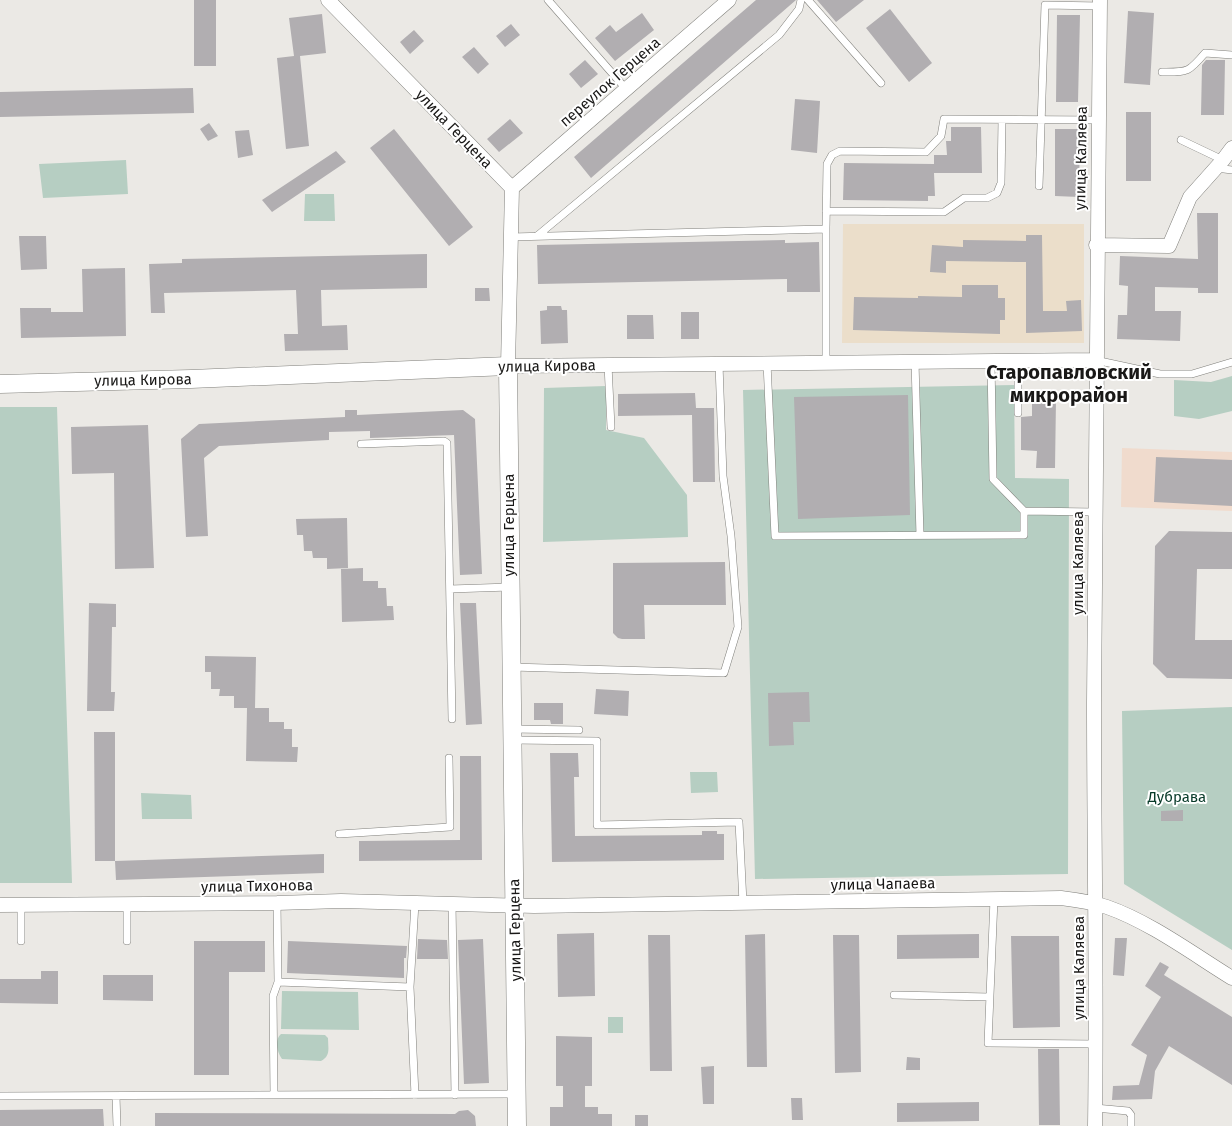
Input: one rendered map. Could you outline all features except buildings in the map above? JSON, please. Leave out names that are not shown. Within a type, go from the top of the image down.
[{"type":"street","name":"улица Герцена","points":[[328,0],[512,188],[508,366],[517,1126]]},
{"type":"street","name":"переулок Герцена","points":[[512,188],[729,0]]},
{"type":"street","name":"улица Каляева","points":[[1095,1126],[1095,360],[1100,3]]},
{"type":"street","points":[[1096,245],[1169,246],[1190,197],[1224,166],[1232,148]]},
{"type":"street","name":"улица Кирова","points":[[0,384],[191,379],[508,366],[1095,360]]},
{"type":"street","name":"улица Чапаева","points":[[514,906],[1061,898],[1106,907],[1142,922],[1232,978]]},
{"type":"street","name":"улица Тихонова","points":[[0,905],[341,901],[514,906]]},
{"type":"lane","points":[[548,0],[626,89]]},
{"type":"lane","points":[[537,237],[779,35],[799,9],[801,0]]},
{"type":"lane","points":[[808,0],[881,83]]},
{"type":"lane","points":[[1039,186],[1046,3],[1100,3]]},
{"type":"lane","points":[[1162,72],[1184,72],[1194,66],[1205,53],[1232,55]]},
{"type":"lane","points":[[826,363],[826,211],[828,164],[832,156],[840,151],[926,152],[941,136],[944,119],[1098,120]]},
{"type":"lane","points":[[826,211],[944,212],[964,198],[987,198],[997,193],[1001,183],[1002,120]]},
{"type":"lane","points":[[1181,140],[1224,166]]},
{"type":"lane","points":[[510,237],[826,229]]},
{"type":"lane","points":[[1095,360],[1160,374],[1192,374],[1232,362]]},
{"type":"lane","points":[[767,363],[775,536],[1024,535],[1024,511],[993,479],[991,361]]},
{"type":"lane","points":[[1018,361],[1018,413]]},
{"type":"lane","points":[[915,362],[920,535]]},
{"type":"lane","points":[[511,667],[724,673],[738,627],[731,536],[723,476],[719,364]]},
{"type":"lane","points":[[608,365],[611,427]]},
{"type":"lane","points":[[361,444],[446,442],[452,719]]},
{"type":"lane","points":[[1024,511],[1095,512]]},
{"type":"lane","points":[[450,589],[510,587]]},
{"type":"lane","points":[[512,735],[579,730]]},
{"type":"lane","points":[[512,735],[597,741],[597,826],[739,822],[743,903]]},
{"type":"lane","points":[[339,834],[450,826],[449,758]]},
{"type":"lane","points":[[994,899],[988,1043],[1096,1044]]},
{"type":"lane","points":[[274,1095],[273,996],[278,982],[277,903]]},
{"type":"lane","points":[[415,903],[410,987],[415,1095]]},
{"type":"lane","points":[[452,903],[455,1095]]},
{"type":"lane","points":[[127,904],[127,941]]},
{"type":"lane","points":[[21,905],[21,941]]},
{"type":"lane","points":[[278,982],[410,987]]},
{"type":"lane","points":[[894,995],[990,997]]},
{"type":"lane","points":[[0,1096],[517,1094]]},
{"type":"lane","points":[[116,1096],[117,1126]]},
{"type":"lane","points":[[1095,1108],[1128,1111],[1131,1115],[1131,1126]]},
{"type":"shaded area","points":[[843,224],[1084,224],[1084,343],[842,343]]},
{"type":"shaded area","points":[[1122,448],[1232,452],[1232,511],[1121,507]]},
{"type":"green space","points":[[126,160],[128,194],[43,198],[39,164]]},
{"type":"green space","points":[[305,194],[334,194],[335,221],[304,221]]},
{"type":"green space","points":[[1232,376],[1232,411],[1199,419],[1174,416],[1174,380],[1211,382]]},
{"type":"green space","points":[[1014,385],[1015,478],[1069,479],[1068,874],[755,879],[743,390]]},
{"type":"green space","points":[[606,386],[606,430],[644,438],[687,495],[688,537],[543,542],[544,388]]},
{"type":"green space","points":[[0,407],[57,407],[72,883],[0,883]]},
{"type":"green space","name":"Дубрава","points":[[1232,707],[1232,950],[1124,884],[1122,711]]},
{"type":"green space","points":[[690,772],[717,772],[718,792],[691,793]]},
{"type":"green space","points":[[141,793],[191,795],[192,819],[142,819]]},
{"type":"green space","points":[[282,991],[358,992],[359,1030],[281,1029]]},
{"type":"green space","points":[[608,1017],[623,1017],[623,1033],[608,1033]]},
{"type":"green space","points":[[281,1034],[325,1035],[328,1038],[328,1054],[321,1061],[282,1059],[277,1046]]},
{"type":"district","name":"Старопавловский микрорайон","points":[[1069,384]]}]
